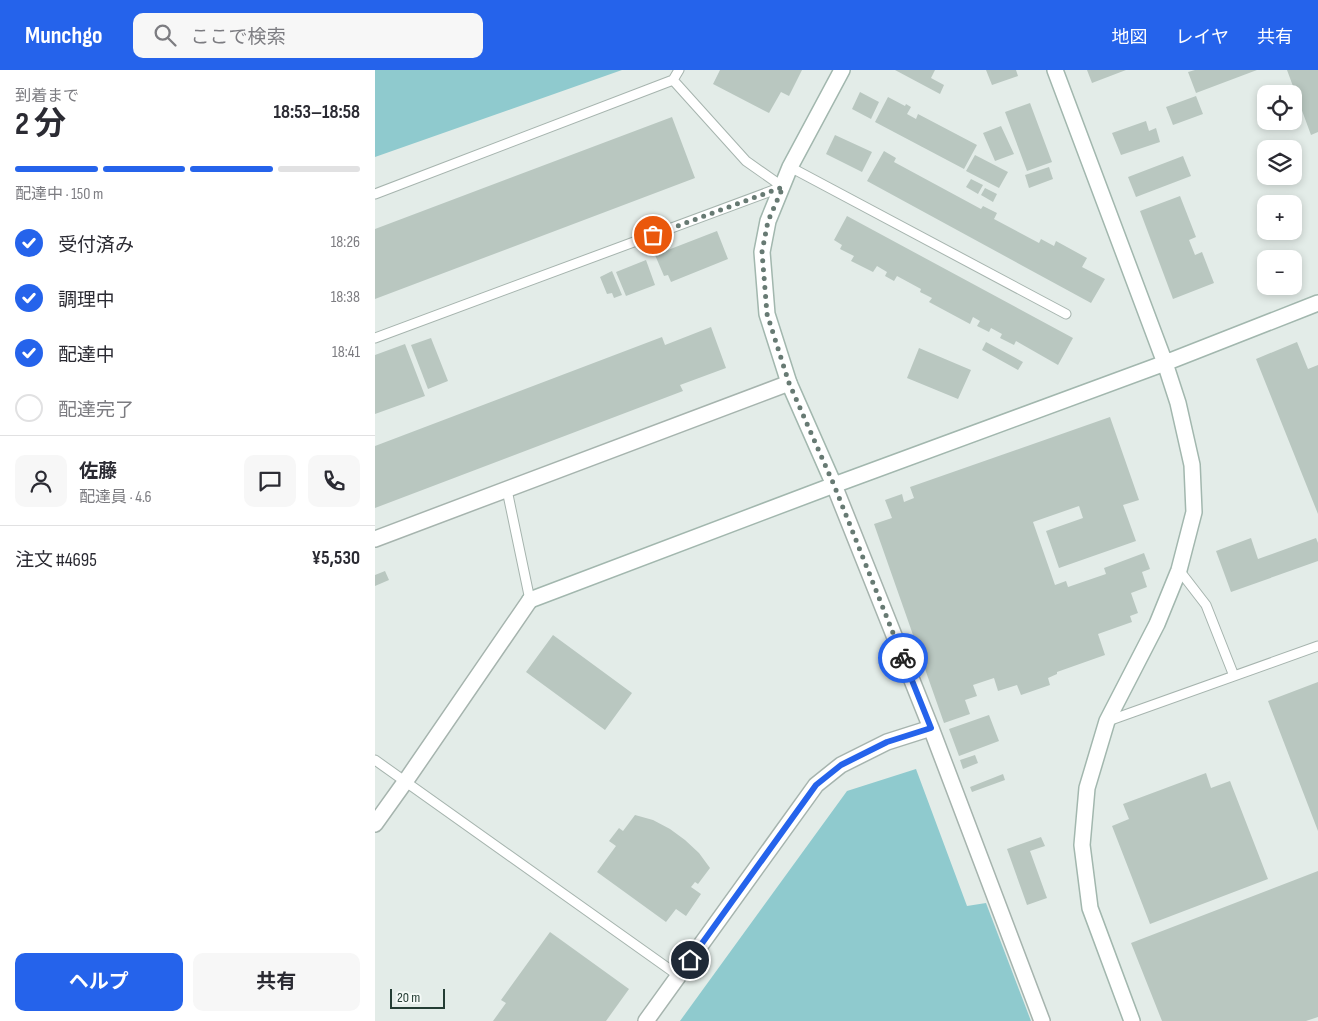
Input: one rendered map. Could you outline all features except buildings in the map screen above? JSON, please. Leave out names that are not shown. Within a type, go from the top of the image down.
[{"type":"street","points":[[842,70],[791,167],[768,221],[762,252],[767,314],[789,383],[834,485],[931,728],[1042,1021]]},
{"type":"street","points":[[1055,70],[1165,363],[1178,403],[1192,465],[1194,512],[1179,570],[1157,624],[1107,721],[1087,788],[1082,845],[1090,908],[1132,1021]]},
{"type":"street","points":[[375,824],[530,600],[1165,363],[1318,303]]},
{"type":"street","points":[[375,539],[789,383]]},
{"type":"street","points":[[647,1021],[816,785],[841,765],[887,742],[931,728]]},
{"type":"lane","points":[[375,194],[673,80],[679,70]]},
{"type":"lane","points":[[673,80],[746,161],[783,187]]},
{"type":"lane","points":[[791,167],[1066,314]]},
{"type":"lane","points":[[375,338],[783,187]]},
{"type":"lane","points":[[507,490],[530,600]]},
{"type":"lane","points":[[1179,570],[1206,605],[1234,676]]},
{"type":"lane","points":[[1107,721],[1318,646]]},
{"type":"lane","points":[[375,760],[679,976]]},
{"type":"water","points":[[375,70],[622,70],[375,157]]},
{"type":"water","points":[[916,769],[967,906],[986,903],[1031,1021],[680,1021],[847,791]]},
{"type":"way so far","points":[[653,235],[783,187],[768,221],[762,252],[767,314],[789,383],[834,485],[903,658]]},
{"type":"route","points":[[690,960],[816,785],[841,765],[887,742],[931,728],[903,658]]}]
